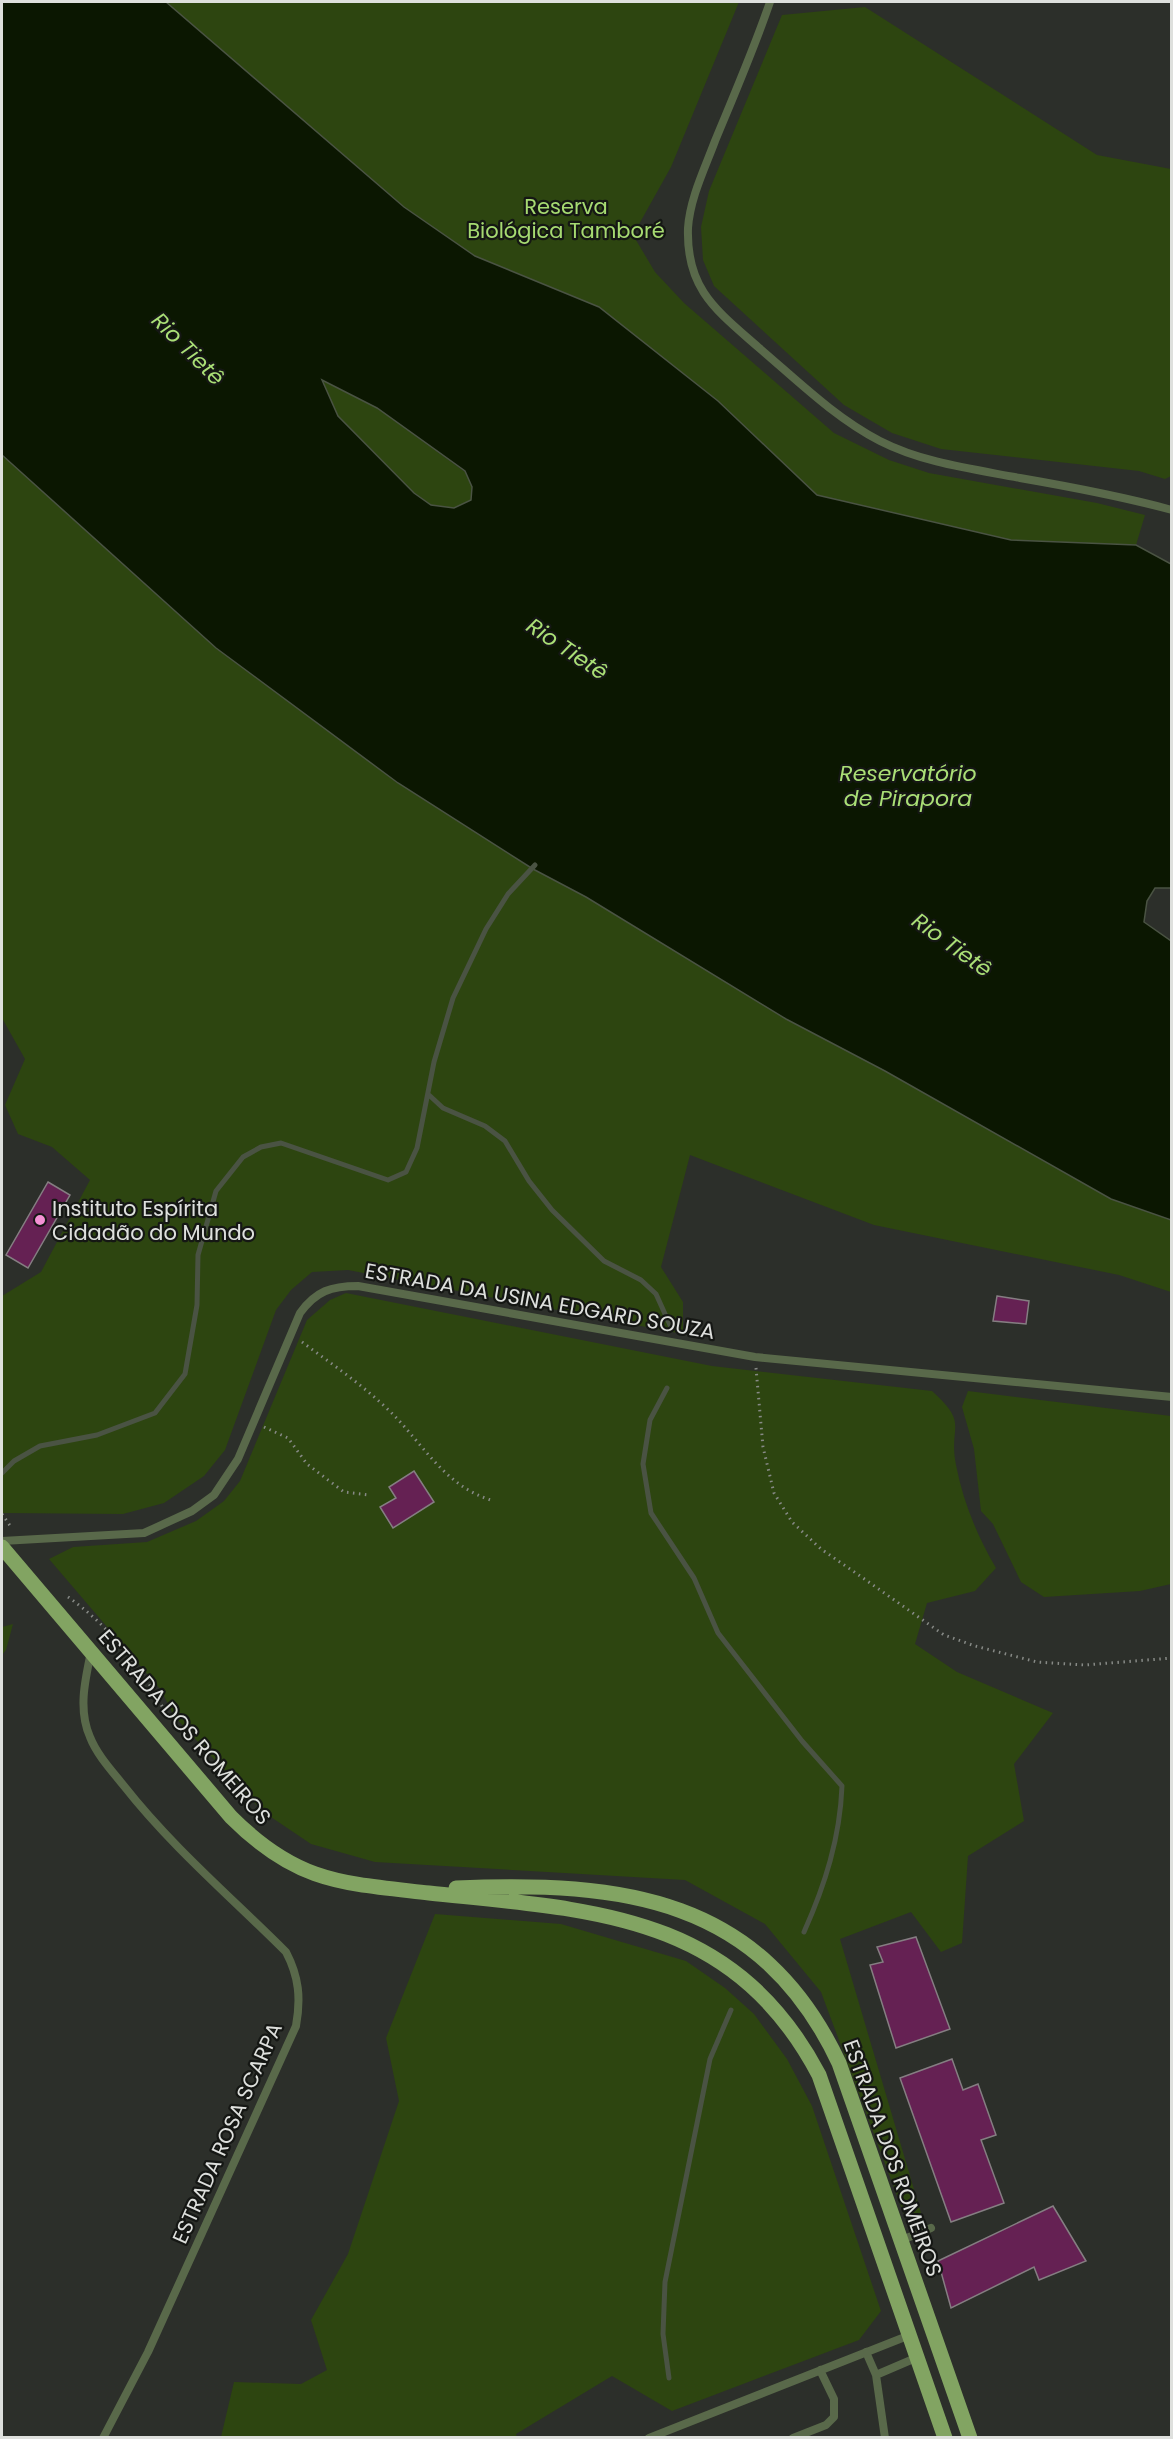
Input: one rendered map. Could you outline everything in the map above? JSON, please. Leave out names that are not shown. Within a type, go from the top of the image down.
[{"type":"main road","name":"ESTRADA DOS ROMEIROS","points":[[2,1548],[231,1817],[254,1839],[282,1860],[310,1874],[344,1884],[577,1910],[633,1922],[683,1940],[741,1976],[788,2023],[819,2075],[945,2438]]},
{"type":"main road","name":"ESTRADA DOS ROMEIROS","points":[[405,1890],[515,1886],[637,1897],[696,1915],[757,1953],[789,1982],[826,2035],[852,2097],[969,2438]]},
{"type":"lane","points":[[770,2],[699,183],[688,225],[688,252],[692,274],[705,295],[723,316],[812,394],[850,424],[881,442],[920,457],[959,467],[1115,495],[1172,510]]},
{"type":"lane","name":"ESTRADA DA USINA EDGARD SOUZA","points":[[2,1541],[144,1533],[165,1526],[214,1495],[238,1459],[291,1334],[310,1299],[324,1290],[338,1286],[358,1286],[755,1357],[1172,1397]]},
{"type":"lane","name":"ESTRADA ROSA SCARPA","points":[[91,1652],[84,1681],[83,1702],[89,1737],[99,1755],[139,1805],[183,1853],[286,1952],[295,1970],[300,2007],[297,2026],[153,2341],[103,2438]]},
{"type":"lane","points":[[902,2240],[931,2228]]},
{"type":"lane","points":[[649,2438],[910,2335]]},
{"type":"lane","points":[[866,2352],[876,2375],[885,2438]]},
{"type":"lane","points":[[876,2375],[918,2357]]},
{"type":"lane","points":[[793,2438],[826,2425],[834,2417],[834,2399],[820,2370]]},
{"type":"path","points":[[291,1334],[384,1405],[425,1454],[451,1479],[478,1496],[494,1501]]},
{"type":"path","points":[[755,1357],[763,1447],[774,1493],[792,1521],[820,1549],[944,1635],[975,1646],[1037,1662],[1086,1665],[1172,1658]]},
{"type":"path","points":[[255,1423],[288,1438],[307,1464],[344,1492],[369,1495]]},
{"type":"path","points":[[2,1514],[18,1541]]},
{"type":"path","points":[[63,1593],[90,1612],[148,1681],[163,1708]]},
{"type":"green space","name":"Reserva Biológica Tamboré","points":[[166,2],[739,2],[671,167],[633,235],[655,272],[684,303],[834,433],[889,460],[929,473],[1097,503],[1145,515],[1136,545],[1011,540],[817,495],[718,401],[599,307],[475,256],[403,207]]},
{"type":"green space","points":[[865,7],[1097,155],[1171,169],[1171,476],[1165,479],[1139,471],[941,449],[892,433],[844,405],[714,286],[703,260],[701,227],[709,191],[782,15]]},
{"type":"green space","points":[[321,379],[377,408],[465,472],[472,487],[471,500],[454,508],[431,505],[414,493],[338,416]]},
{"type":"green space","points":[[2,455],[216,648],[398,783],[533,869],[586,897],[786,1019],[885,1071],[1111,1199],[1171,1220],[1171,1292],[1119,1275],[874,1225],[690,1155],[661,1267],[683,1302],[683,1334],[348,1270],[312,1272],[291,1290],[276,1310],[225,1450],[204,1476],[164,1503],[123,1514],[3,1513],[2,1296],[41,1272],[90,1180],[52,1147],[18,1134],[5,1105],[25,1059],[2,1018]]},
{"type":"green space","points":[[346,1293],[712,1366],[932,1391],[951,1411],[955,1426],[954,1452],[963,1492],[977,1531],[996,1568],[975,1591],[927,1603],[915,1644],[957,1672],[1053,1713],[1014,1764],[1024,1821],[968,1856],[962,1943],[941,1952],[911,1912],[840,1939],[921,2213],[905,2217],[821,1992],[765,1924],[685,1880],[375,1862],[311,1844],[262,1811],[174,1716],[161,1690],[49,1559],[73,1547],[147,1542],[196,1521],[224,1501],[240,1481],[307,1320],[330,1300]]},
{"type":"green space","points":[[968,1391],[1171,1416],[1171,1584],[1140,1591],[1044,1597],[1021,1582],[993,1524],[981,1511],[974,1449],[962,1407]]},
{"type":"green space","points":[[13,1624],[6,1650],[2,1655],[2,1627]]},
{"type":"green space","points":[[435,1914],[561,1924],[686,1961],[725,1988],[754,2014],[787,2059],[812,2106],[881,2311],[859,2340],[672,2411],[612,2376],[516,2434],[517,2437],[221,2437],[234,2382],[301,2384],[327,2370],[311,2320],[348,2254],[399,2101],[386,2038]]},
{"type":"water","name":"Reservatório de Pirapora","points":[[2,2],[166,2],[404,207],[475,256],[599,307],[718,401],[817,495],[1011,540],[1136,545],[1171,564],[1171,888],[1155,888],[1147,901],[1144,922],[1171,941],[1171,1220],[1111,1199],[885,1071],[786,1019],[586,897],[533,869],[398,783],[216,648],[2,455]],"holes":[[[322,380],[377,408],[465,471],[472,487],[471,500],[454,508],[431,505],[414,493],[338,416]]]},
{"type":"building","points":[[48,1182],[70,1195],[28,1268],[6,1255]]},
{"type":"building","points":[[997,1296],[1029,1301],[1026,1324],[993,1321]]},
{"type":"building","points":[[414,1471],[434,1502],[393,1528],[380,1507],[396,1498],[389,1487]]},
{"type":"building","points":[[916,1937],[950,2029],[896,2048],[870,1965],[883,1962],[877,1947]]},
{"type":"building","points":[[952,2059],[963,2090],[978,2084],[996,2135],[981,2140],[1004,2203],[951,2222],[900,2078]]},
{"type":"building","points":[[1053,2206],[1086,2261],[1039,2280],[1034,2267],[951,2308],[938,2261]]},
{"type":"waterway","points":[[2,1473],[14,1461],[40,1446],[97,1435],[155,1413],[185,1374],[197,1305],[198,1255],[216,1191],[243,1157],[261,1147],[281,1143],[388,1180],[406,1172],[417,1148],[434,1062],[453,998],[486,929],[508,894],[535,865]]},
{"type":"waterway","points":[[429,1095],[443,1108],[485,1126],[505,1141],[529,1181],[552,1210],[604,1261],[641,1280],[656,1294],[670,1325]]},
{"type":"waterway","points":[[667,1388],[650,1420],[643,1464],[651,1513],[694,1578],[718,1633],[802,1741],[842,1786],[835,1843],[819,1897],[804,1932]]},
{"type":"waterway","points":[[669,2378],[663,2334],[665,2282],[710,2059],[731,2010]]},
{"type":"place","name":"Instituto Espírita Cidadão do Mundo","points":[[40,1220]]},
{"type":"water label","name":"Rio Tietê","points":[[188,349]]},
{"type":"water label","name":"Rio Tietê","points":[[567,649]]},
{"type":"water label","name":"Rio Tietê","points":[[952,945]]}]
